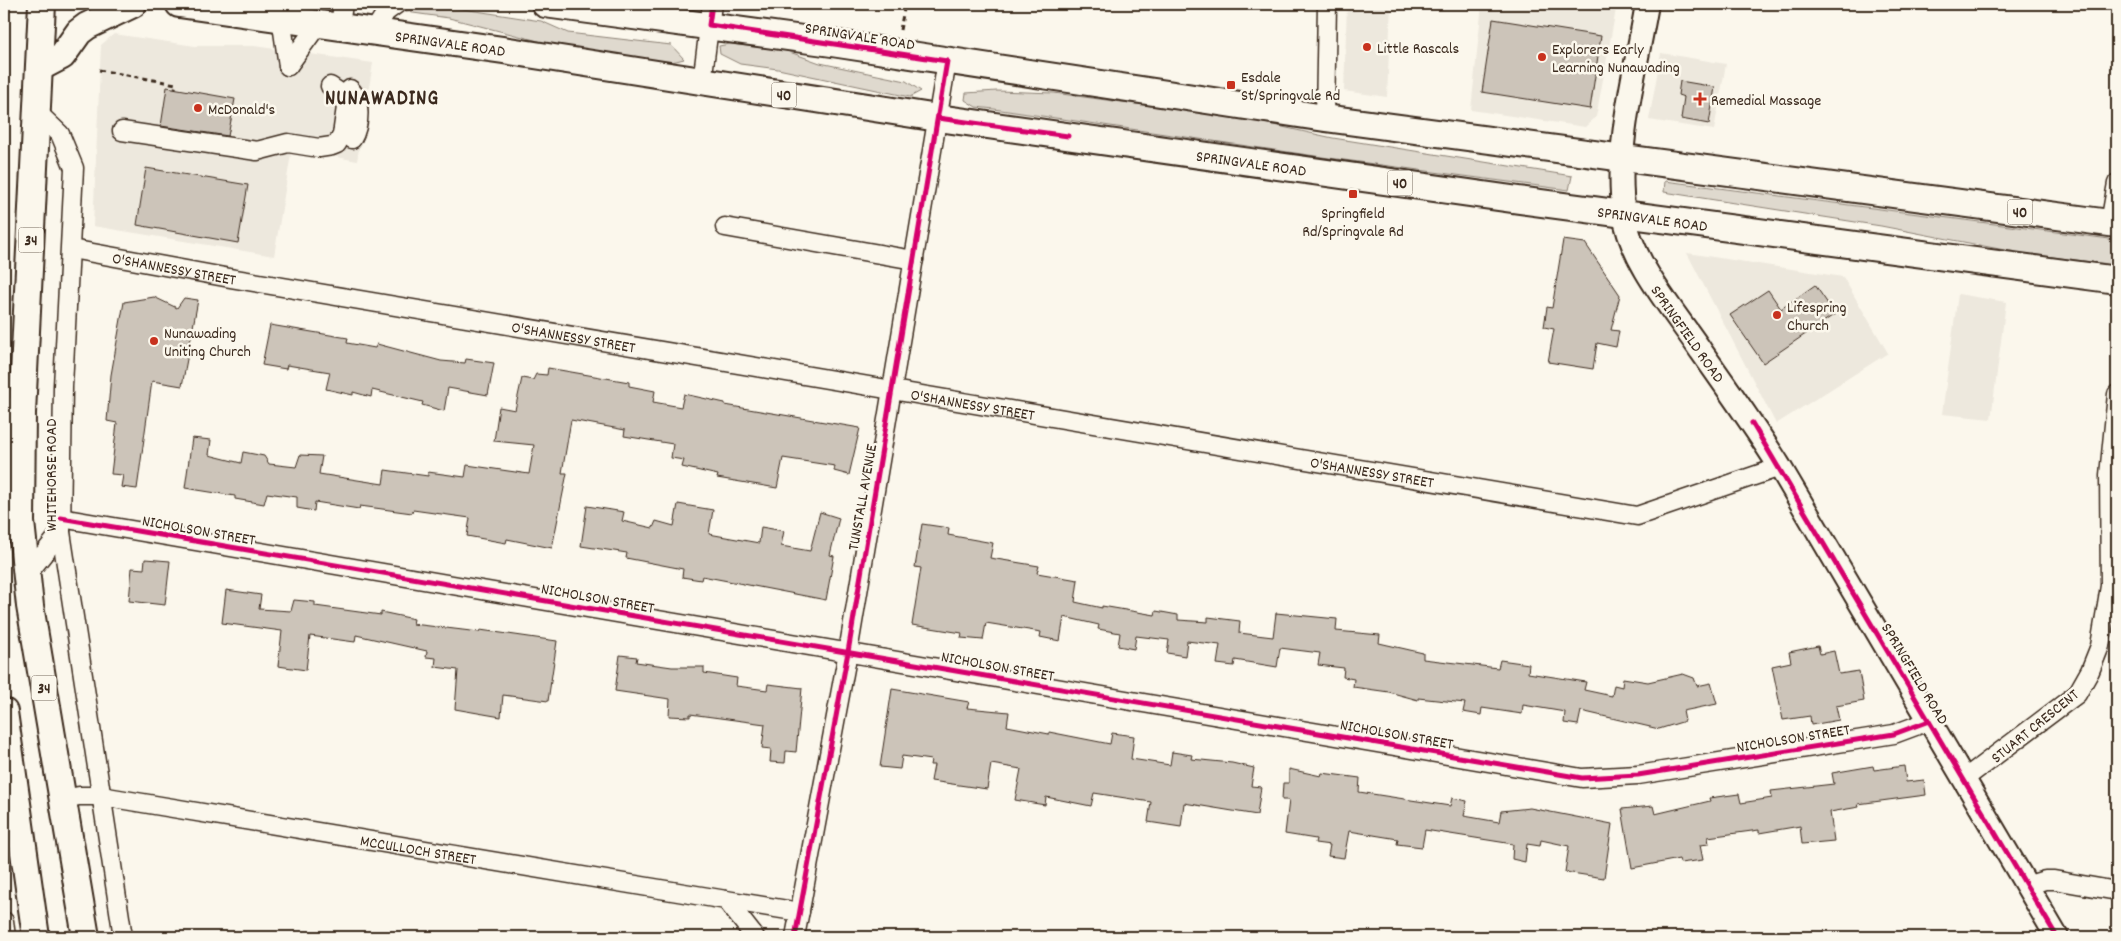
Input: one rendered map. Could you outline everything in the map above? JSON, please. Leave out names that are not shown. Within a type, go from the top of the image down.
[{"type":"highway","name":"WHITEHORSE ROAD","points":[[42,4],[37,112],[13,409],[12,500],[86,937]]},
{"type":"highway","points":[[39,68],[62,56],[79,32],[87,26],[133,4]]},
{"type":"highway","name":"SPRINGVALE ROAD","points":[[180,4],[281,17],[334,17],[374,31],[938,118],[1624,214],[2117,280]]},
{"type":"highway","name":"SPRINGVALE ROAD","points":[[545,4],[711,15],[947,61],[1325,118],[2114,224]]},
{"type":"highway","points":[[4,712],[36,937]]},
{"type":"main road","name":"SPRINGFIELD ROAD","points":[[1647,4],[1622,159],[1624,214],[1634,249],[1659,290],[1752,423],[1780,467],[2057,937]]},
{"type":"street","points":[[374,31],[386,12],[396,4]]},
{"type":"street","points":[[1325,118],[1327,4]]},
{"type":"street","points":[[702,82],[711,15]]},
{"type":"street","points":[[281,17],[288,66],[334,17]]},
{"type":"street","name":"TUNSTALL AVENUE","points":[[796,937],[848,652],[947,61]]},
{"type":"street","points":[[122,131],[257,151],[288,143],[319,148],[342,148],[351,142],[354,136],[358,110],[357,99],[350,89],[335,85]]},
{"type":"street","name":"WHITEHORSE ROAD","points":[[37,112],[60,134],[74,165],[63,396],[61,525],[122,937]]},
{"type":"street","points":[[2114,224],[2117,183]]},
{"type":"street","points":[[725,227],[914,260]]},
{"type":"street","name":"O'SHANNESSY STREET","points":[[71,249],[230,278],[1637,516],[1780,467]]},
{"type":"street","name":"STUART CRESCENT","points":[[1964,779],[2077,694],[2090,671],[2100,646],[2110,586],[2109,475],[2117,394]]},
{"type":"street","name":"WHITEHORSE ROAD","points":[[26,576],[61,525]]},
{"type":"street","name":"NICHOLSON STREET","points":[[61,525],[848,652],[1582,778],[1638,775],[1887,735],[1929,720]]},
{"type":"street","name":"MCCULLOCH STREET","points":[[64,799],[79,796],[101,796],[800,912]]},
{"type":"street","points":[[2026,886],[2044,880],[2054,880],[2117,891]]},
{"type":"street","points":[[726,900],[754,937]]},
{"type":"street","points":[[4,921],[6,937]]},
{"type":"path","points":[[900,30],[905,4]]},
{"type":"path","points":[[99,70],[176,84],[175,88]]},
{"type":"shaded area","points":[[362,4],[430,4],[541,21],[568,33],[671,45],[684,59],[668,63],[554,45],[449,18],[370,7]]},
{"type":"shaded area","name":"Little Rascals","points":[[1347,4],[1391,4],[1387,97],[1344,91]]},
{"type":"shaded area","name":"Explorers Early Learning Nunawading","points":[[1482,4],[1617,4],[1596,117],[1585,127],[1471,110]]},
{"type":"shaded area","points":[[114,34],[195,46],[254,46],[373,63],[357,161],[292,148],[274,256],[93,226],[101,45]]},
{"type":"shaded area","points":[[730,44],[784,50],[820,63],[906,81],[921,91],[910,97],[778,69],[740,64],[720,54],[719,46]]},
{"type":"shaded area","points":[[1661,53],[1726,64],[1714,130],[1649,120]]},
{"type":"shaded area","points":[[997,91],[1054,93],[1241,118],[1333,138],[1572,176],[1569,190],[1329,158],[976,107],[965,100],[966,93]]},
{"type":"shaded area","points":[[1665,181],[2117,240],[2117,265],[2020,253],[1881,226],[1664,192]]},
{"type":"shaded area","points":[[1687,253],[1843,277],[1888,353],[1776,424]]},
{"type":"shaded area","points":[[1958,294],[2006,302],[1991,419],[1942,414]]},
{"type":"building","points":[[1493,19],[1601,36],[1590,109],[1482,92]]},
{"type":"building","points":[[1680,81],[1715,87],[1709,124],[1681,119],[1684,97],[1678,95]]},
{"type":"building","name":"McDonald's","points":[[167,87],[235,99],[228,136],[161,126]]},
{"type":"building","points":[[146,168],[248,185],[238,243],[137,225]]},
{"type":"building","points":[[1563,240],[1585,243],[1620,295],[1611,330],[1619,331],[1616,347],[1597,343],[1593,369],[1548,362],[1554,329],[1544,327],[1547,307],[1552,308]]},
{"type":"building","points":[[1815,285],[1835,314],[1763,363],[1730,315],[1768,290],[1781,309]]},
{"type":"building","name":"Nunawading Uniting Church","points":[[154,297],[177,308],[184,298],[198,300],[182,386],[152,381],[137,489],[121,487],[123,475],[111,474],[117,423],[107,421],[111,375],[124,302]]},
{"type":"building","points":[[270,325],[348,338],[347,343],[375,348],[377,344],[441,361],[465,363],[466,359],[494,363],[488,395],[448,388],[444,411],[422,405],[423,402],[372,390],[371,397],[353,392],[353,395],[326,389],[330,372],[287,365],[286,369],[262,365]]},
{"type":"building","points":[[548,368],[629,382],[629,386],[655,391],[653,402],[681,407],[684,394],[725,403],[725,405],[860,428],[849,475],[834,471],[835,466],[783,458],[777,488],[717,478],[718,475],[682,467],[684,460],[671,458],[673,444],[624,436],[625,430],[571,420],[562,473],[567,473],[552,548],[507,539],[506,543],[467,536],[470,518],[413,510],[412,513],[360,506],[359,509],[315,502],[314,511],[297,508],[297,497],[267,493],[264,504],[235,499],[235,496],[185,488],[192,438],[211,440],[209,455],[241,463],[243,452],[264,456],[269,464],[296,467],[300,455],[322,456],[319,474],[383,484],[385,470],[428,476],[428,472],[465,477],[467,465],[529,474],[534,445],[494,441],[499,407],[515,410],[522,378],[533,380],[536,374],[547,375]]},
{"type":"building","points":[[678,504],[713,510],[709,534],[759,543],[761,527],[784,531],[781,546],[810,551],[820,512],[839,518],[830,555],[834,556],[826,600],[702,576],[701,580],[682,577],[683,569],[626,558],[627,553],[581,546],[587,506],[624,512],[622,521],[653,528],[656,521],[674,526]]},
{"type":"building","points":[[922,524],[949,528],[948,535],[993,543],[990,558],[1039,566],[1037,573],[1078,580],[1075,602],[1102,608],[1102,606],[1155,615],[1156,611],[1178,615],[1178,620],[1208,622],[1208,617],[1240,621],[1239,633],[1273,637],[1276,613],[1337,619],[1336,631],[1380,635],[1379,643],[1423,653],[1423,659],[1498,668],[1500,660],[1529,664],[1528,673],[1586,682],[1584,690],[1612,696],[1614,685],[1622,687],[1623,678],[1648,682],[1683,674],[1694,678],[1697,686],[1711,683],[1717,704],[1683,711],[1685,721],[1659,729],[1581,711],[1578,725],[1564,723],[1565,712],[1523,705],[1522,714],[1482,708],[1481,715],[1463,712],[1465,703],[1418,698],[1418,700],[1389,692],[1353,687],[1354,679],[1343,677],[1344,668],[1318,665],[1320,653],[1280,648],[1277,667],[1235,660],[1234,666],[1217,664],[1220,645],[1187,641],[1185,656],[1167,653],[1169,640],[1136,636],[1134,649],[1118,646],[1120,633],[1098,629],[1099,625],[1064,617],[1060,641],[1040,637],[1041,632],[986,623],[983,640],[961,638],[962,633],[912,625],[921,568],[915,567]]},
{"type":"building","points":[[145,559],[170,561],[165,605],[129,601],[132,568],[144,569]]},
{"type":"building","points":[[226,590],[261,595],[259,609],[291,611],[294,600],[315,602],[315,606],[381,615],[381,612],[414,619],[413,624],[479,632],[480,630],[557,641],[548,701],[503,695],[501,717],[455,709],[458,670],[435,667],[436,658],[426,657],[427,651],[356,635],[355,642],[310,636],[306,670],[278,666],[282,631],[222,623]]},
{"type":"building","points":[[1818,646],[1820,654],[1834,651],[1839,674],[1859,671],[1864,701],[1836,706],[1839,720],[1811,725],[1810,716],[1783,720],[1772,666],[1791,662],[1789,652]]},
{"type":"building","points":[[620,655],[637,657],[636,662],[672,667],[704,667],[704,673],[737,678],[736,686],[767,690],[768,684],[802,688],[796,752],[786,751],[785,763],[770,762],[771,749],[762,748],[765,724],[690,714],[690,717],[669,716],[670,699],[615,691]]},
{"type":"building","points":[[892,689],[969,702],[967,708],[1009,712],[1007,726],[1110,744],[1112,733],[1134,736],[1131,759],[1170,765],[1172,752],[1192,755],[1191,759],[1232,763],[1254,768],[1251,786],[1261,787],[1257,815],[1184,803],[1181,827],[1148,822],[1151,802],[1094,793],[1091,806],[1046,797],[1045,805],[1015,800],[1021,769],[991,764],[987,789],[931,781],[934,765],[930,765],[931,760],[902,756],[900,769],[880,767]]},
{"type":"building","points":[[1873,766],[1874,770],[1904,766],[1906,782],[1924,780],[1926,795],[1858,804],[1859,807],[1830,812],[1834,841],[1802,844],[1800,826],[1759,833],[1759,830],[1708,837],[1709,844],[1700,845],[1703,860],[1680,863],[1679,859],[1632,868],[1622,809],[1653,806],[1655,814],[1710,801],[1709,798],[1739,794],[1741,803],[1772,798],[1771,791],[1834,784],[1832,773]]},
{"type":"building","points":[[1289,769],[1321,776],[1322,773],[1360,778],[1359,792],[1450,806],[1452,798],[1467,801],[1464,816],[1499,822],[1501,811],[1530,808],[1612,824],[1604,878],[1565,872],[1569,846],[1541,840],[1540,846],[1527,844],[1525,862],[1512,859],[1513,844],[1425,830],[1422,847],[1397,844],[1398,839],[1349,831],[1344,858],[1328,856],[1330,845],[1315,843],[1316,839],[1285,834],[1289,800],[1282,800],[1283,783],[1289,783]]},
{"type":"cycle path","points":[[712,4],[709,25],[947,61],[848,652],[795,937]]},
{"type":"cycle path","points":[[938,118],[1068,136]]},
{"type":"cycle path","points":[[1752,423],[2057,937]]},
{"type":"cycle path","points":[[61,518],[1582,778],[1638,775],[1894,734],[1929,721]]},
{"type":"place","name":"Little Rascals","points":[[1367,47]]},
{"type":"place","name":"Explorers Early Learning Nunawading","points":[[1542,57]]},
{"type":"place","name":"Esdale St/Springvale Rd","points":[[1231,85]]},
{"type":"place","name":"Remedial Massage","points":[[1700,99]]},
{"type":"place","name":"McDonald's","points":[[198,108]]},
{"type":"place","name":"Springfield Rd/Springvale Rd","points":[[1353,194]]},
{"type":"place","name":"Lifespring Church","points":[[1777,315]]},
{"type":"place","name":"Nunawading Uniting Church","points":[[154,341]]},
{"type":"district","name":"NUNAWADING","points":[[382,97]]}]
